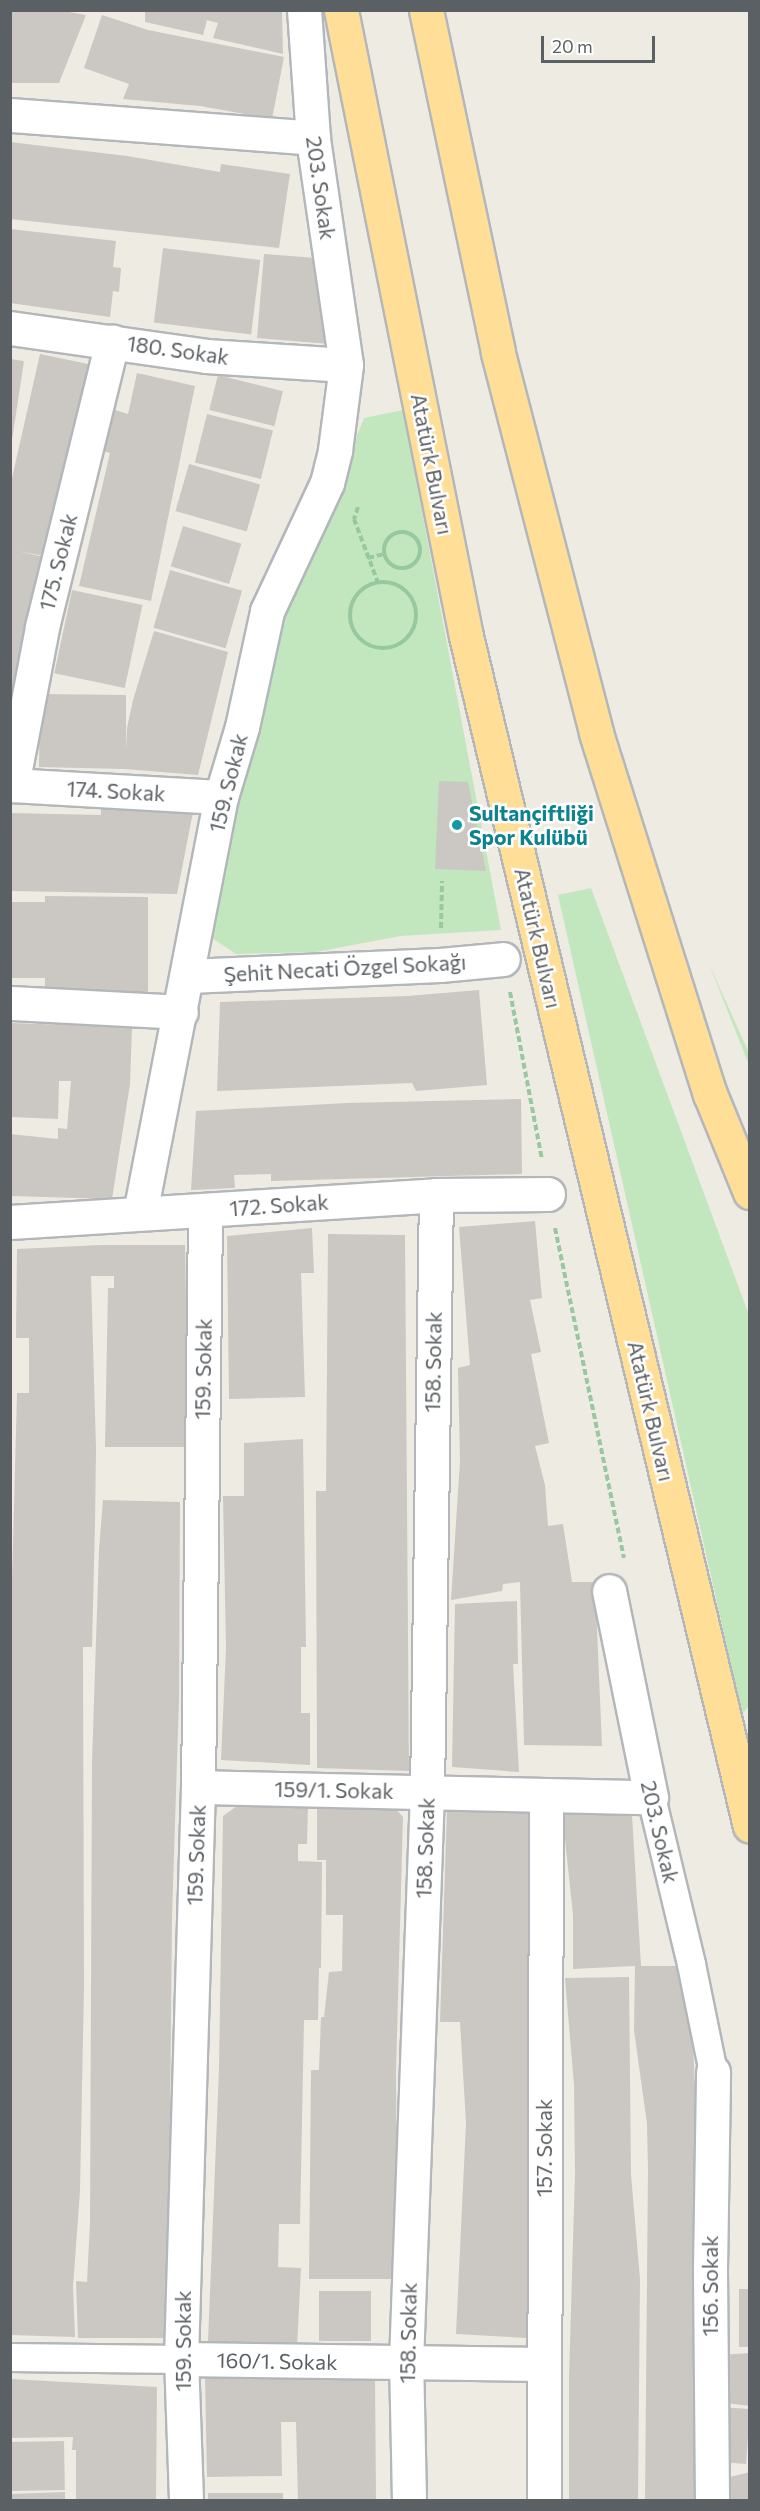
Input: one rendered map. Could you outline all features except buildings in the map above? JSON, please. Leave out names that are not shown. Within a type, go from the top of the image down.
[{"type":"highway","name":"Atatürk Bulvarı","points":[[341,10],[466,636],[750,1826]]},
{"type":"highway","points":[[426,10],[498,353],[596,733],[710,1094],[750,1192]]},
{"type":"street","name":"203. Sokak","points":[[304,10],[313,138],[346,364]]},
{"type":"street","points":[[10,115],[313,138]]},
{"type":"street","name":"180. Sokak","points":[[10,328],[112,340],[206,356],[346,364]]},
{"type":"street","name":"175. Sokak","points":[[11,785],[42,627],[112,340]]},
{"type":"street","name":"159. Sokak","points":[[140,1213],[181,1012],[221,797],[242,727],[267,611],[327,483],[335,450],[346,364]]},
{"type":"street","name":"174. Sokak","points":[[11,785],[221,797]]},
{"type":"street","name":"Şehit Necati Özgel Sokağı","points":[[188,976],[440,965],[503,959]]},
{"type":"street","points":[[10,1003],[181,1012]]},
{"type":"street","name":"172. Sokak","points":[[10,1222],[436,1195],[548,1194]]},
{"type":"street","name":"158. Sokak","points":[[409,2500],[405,2362],[428,1792],[436,1195]]},
{"type":"street","name":"159. Sokak","points":[[186,2500],[181,2359],[198,1787],[205,1210]]},
{"type":"street","name":"203. Sokak","points":[[617,1577],[651,1797],[691,1964],[713,2072]]},
{"type":"street","name":"159/1. Sokak","points":[[198,1787],[651,1797]]},
{"type":"street","name":"157. Sokak","points":[[544,2500],[546,1795]]},
{"type":"street","name":"156. Sokak","points":[[712,2500],[710,2269],[713,2072]]},
{"type":"street","name":"160/1. Sokak","points":[[10,2357],[543,2364]]},
{"type":"path","points":[[361,498],[354,519],[378,583]]},
{"type":"path","points":[[399,531],[409,532],[417,538],[421,546],[420,556],[415,564],[406,568],[396,568],[388,562],[384,554],[384,544],[390,536],[399,531]]},
{"type":"path","points":[[368,558],[384,554]]},
{"type":"path","points":[[378,583],[398,586],[407,592],[416,611],[412,632],[405,640],[385,648],[364,642],[352,624],[350,613],[359,594],[378,583]]},
{"type":"path","points":[[440,965],[442,881]]},
{"type":"path","points":[[503,959],[532,1099],[617,1577]]},
{"type":"green space","points":[[403,410],[501,930],[400,936],[316,952],[236,954],[209,936],[237,795],[273,649],[364,418]]},
{"type":"green space","points":[[591,888],[749,1315],[750,1705],[742,1714],[558,895]]},
{"type":"green space","points":[[709,964],[749,1053],[749,1065]]},
{"type":"place","name":"Sultançiftliği Spor Kulübü","points":[[457,825]]}]
